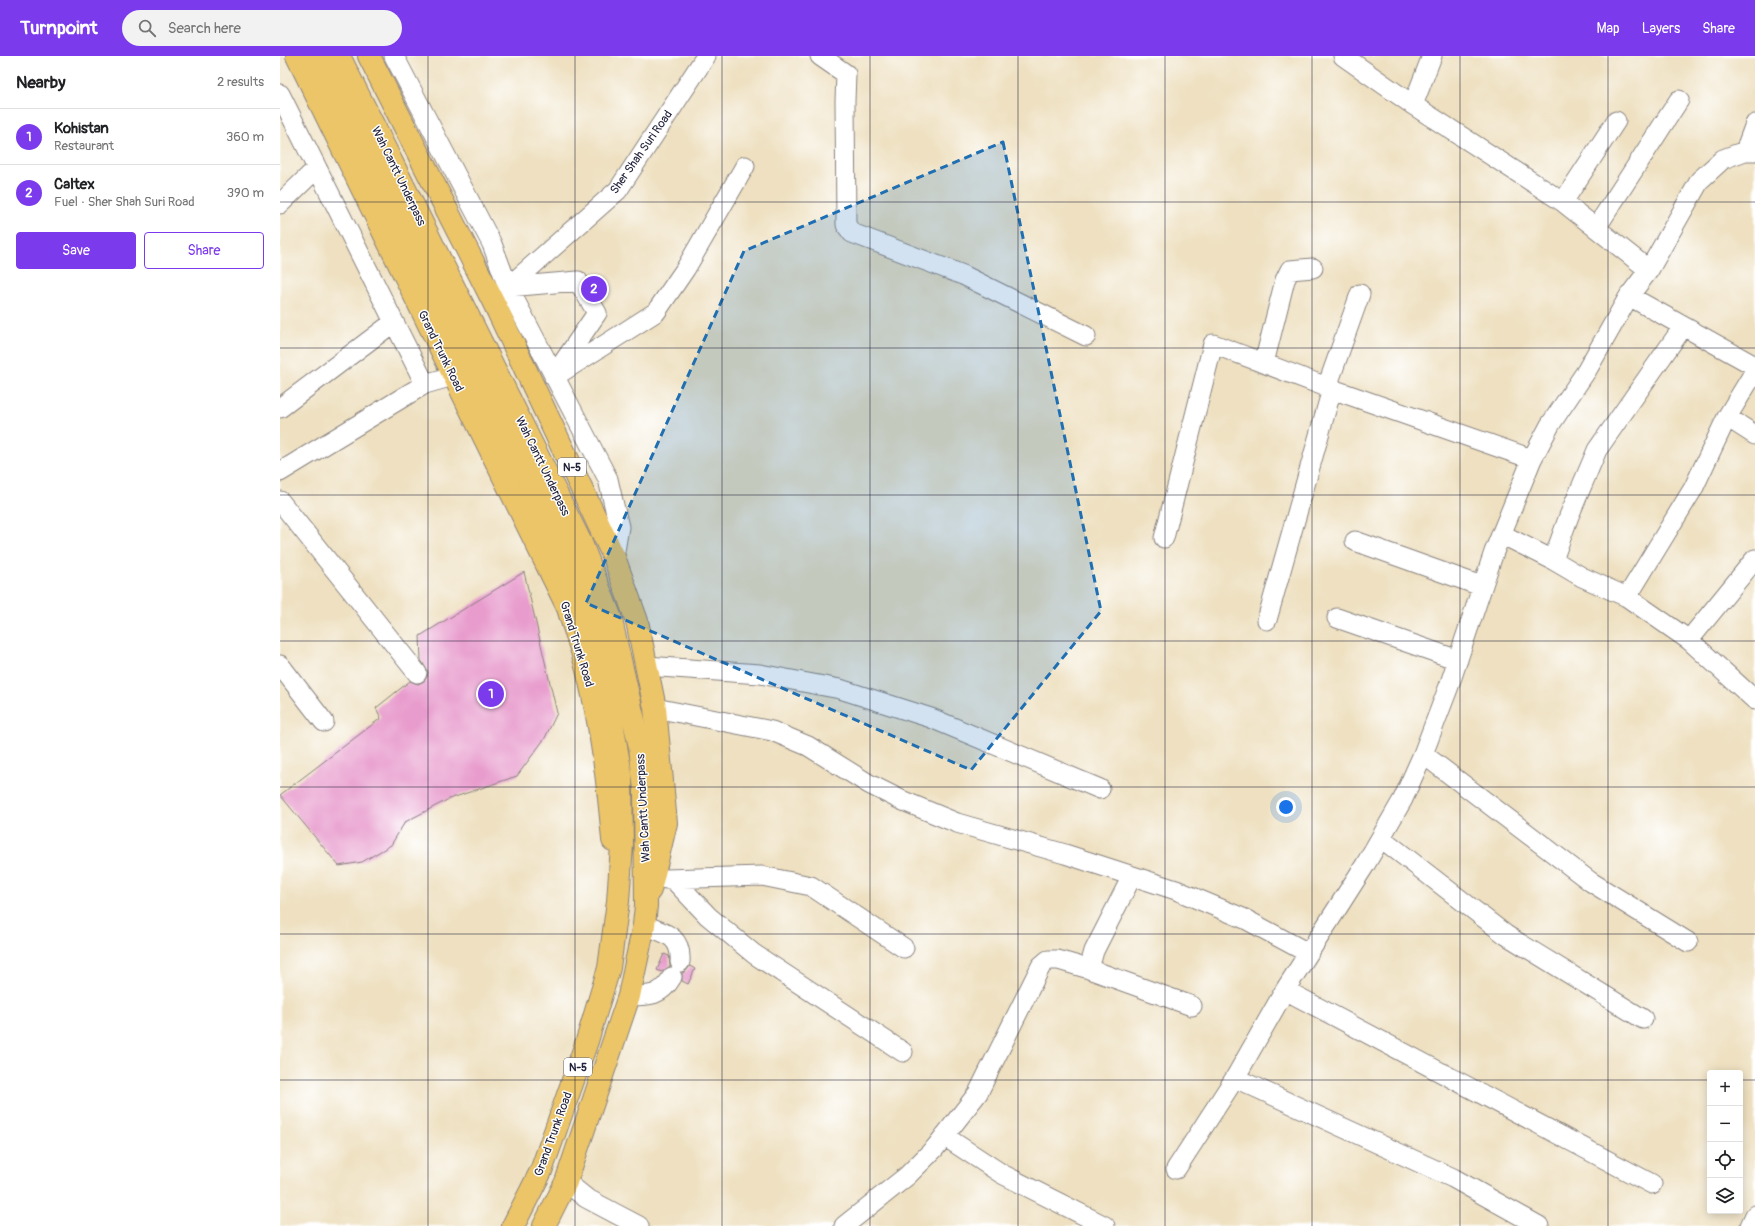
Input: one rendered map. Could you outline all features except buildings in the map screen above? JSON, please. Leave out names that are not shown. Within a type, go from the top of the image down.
[{"type":"main road","name":"Grand Trunk Road","points":[[296,56],[568,608],[581,650],[593,700],[609,794],[618,901],[609,968],[587,1040],[541,1171],[513,1226]]},
{"type":"main road","name":"Wah Cantt Underpass","points":[[318,56],[540,502],[574,578],[592,629],[608,699],[621,776],[622,845],[618,901]]},
{"type":"main road","name":"Wah Cantt Underpass","points":[[339,56],[581,542],[610,616],[640,746],[644,790],[645,916]]},
{"type":"main road","name":"N-5","points":[[370,56],[494,303],[614,557],[637,621],[655,708],[666,823],[663,879],[645,916],[629,996],[566,1182],[544,1226]]},
{"type":"main road","points":[[541,1171],[566,1182]]},
{"type":"street","points":[[394,56],[492,244],[508,286],[608,479],[619,527],[614,557]]},
{"type":"street","name":"Sher Shah Suri Road","points":[[494,303],[508,286],[618,190],[706,56]]},
{"type":"street","points":[[820,56],[846,74],[844,101],[846,225],[852,233],[963,275],[1086,336]]},
{"type":"street","points":[[1343,56],[1413,105],[1563,202],[1649,270]]},
{"type":"street","points":[[1413,105],[1432,56]]},
{"type":"street","points":[[280,94],[425,384]]},
{"type":"street","points":[[1596,228],[1678,100]]},
{"type":"street","points":[[1563,202],[1616,121]]},
{"type":"street","points":[[1176,1169],[1235,1078],[1285,990],[1381,838],[1403,799],[1423,754],[1458,660],[1481,586],[1501,534],[1532,459],[1550,425],[1587,370],[1629,296],[1649,270],[1700,180],[1723,159],[1750,151],[1755,124]]},
{"type":"street","points":[[554,376],[656,312],[686,268],[745,166]]},
{"type":"street","points":[[280,204],[317,168]]},
{"type":"street","points":[[1264,363],[1285,280],[1290,270],[1312,268]]},
{"type":"street","points":[[508,286],[578,281],[597,313],[554,376]]},
{"type":"street","points":[[1267,620],[1329,388],[1360,294]]},
{"type":"street","points":[[1629,296],[1755,366]]},
{"type":"street","points":[[280,408],[394,322]]},
{"type":"street","points":[[1553,560],[1569,516],[1597,450],[1683,327]]},
{"type":"street","points":[[1164,538],[1212,344],[1329,388],[1532,459]]},
{"type":"street","points":[[1627,597],[1693,489],[1727,417],[1755,371]]},
{"type":"street","points":[[280,472],[425,384],[453,376]]},
{"type":"street","points":[[1727,417],[1755,435]]},
{"type":"street","points":[[280,501],[417,673]]},
{"type":"street","points":[[1501,534],[1553,560],[1582,577],[1627,597],[1689,640],[1753,693]]},
{"type":"street","points":[[1355,541],[1481,586]]},
{"type":"street","points":[[1689,640],[1755,559]]},
{"type":"street","points":[[1337,618],[1458,660]]},
{"type":"street","points":[[280,665],[324,722]]},
{"type":"street","points":[[646,666],[760,674],[840,689],[931,718],[1100,789]]},
{"type":"street","points":[[655,708],[772,731],[808,746],[869,784],[901,800],[957,823],[1065,854],[1176,890],[1245,919],[1308,953]]},
{"type":"street","points":[[1423,754],[1591,882],[1688,942]]},
{"type":"street","points":[[1381,838],[1506,935],[1643,1019]]},
{"type":"street","points":[[663,879],[762,876],[811,886],[904,948]]},
{"type":"street","points":[[1089,969],[1094,951],[1132,876]]},
{"type":"street","points":[[663,879],[754,954],[903,1052]]},
{"type":"street","points":[[629,996],[647,996],[658,993],[667,985],[676,969],[681,950],[676,941],[645,916]]},
{"type":"street","points":[[844,1226],[907,1176],[944,1136],[978,1093],[1041,966],[1048,960],[1058,960],[1089,969],[1192,1006]]},
{"type":"street","points":[[1285,990],[1652,1184]]},
{"type":"street","points":[[1235,1078],[1453,1178],[1539,1226]]},
{"type":"street","points":[[944,1136],[1002,1174],[1105,1226]]},
{"type":"street","points":[[566,1182],[586,1198],[639,1226]]},
{"type":"street","points":[[1750,1226],[1755,1215]]},
{"type":"highlighted area","points":[[1003,142],[1101,611],[971,770],[586,603],[744,251]]},
{"type":"place","name":"Caltex","points":[[594,289]]},
{"type":"place","name":"Kohistan","points":[[491,694]]}]
